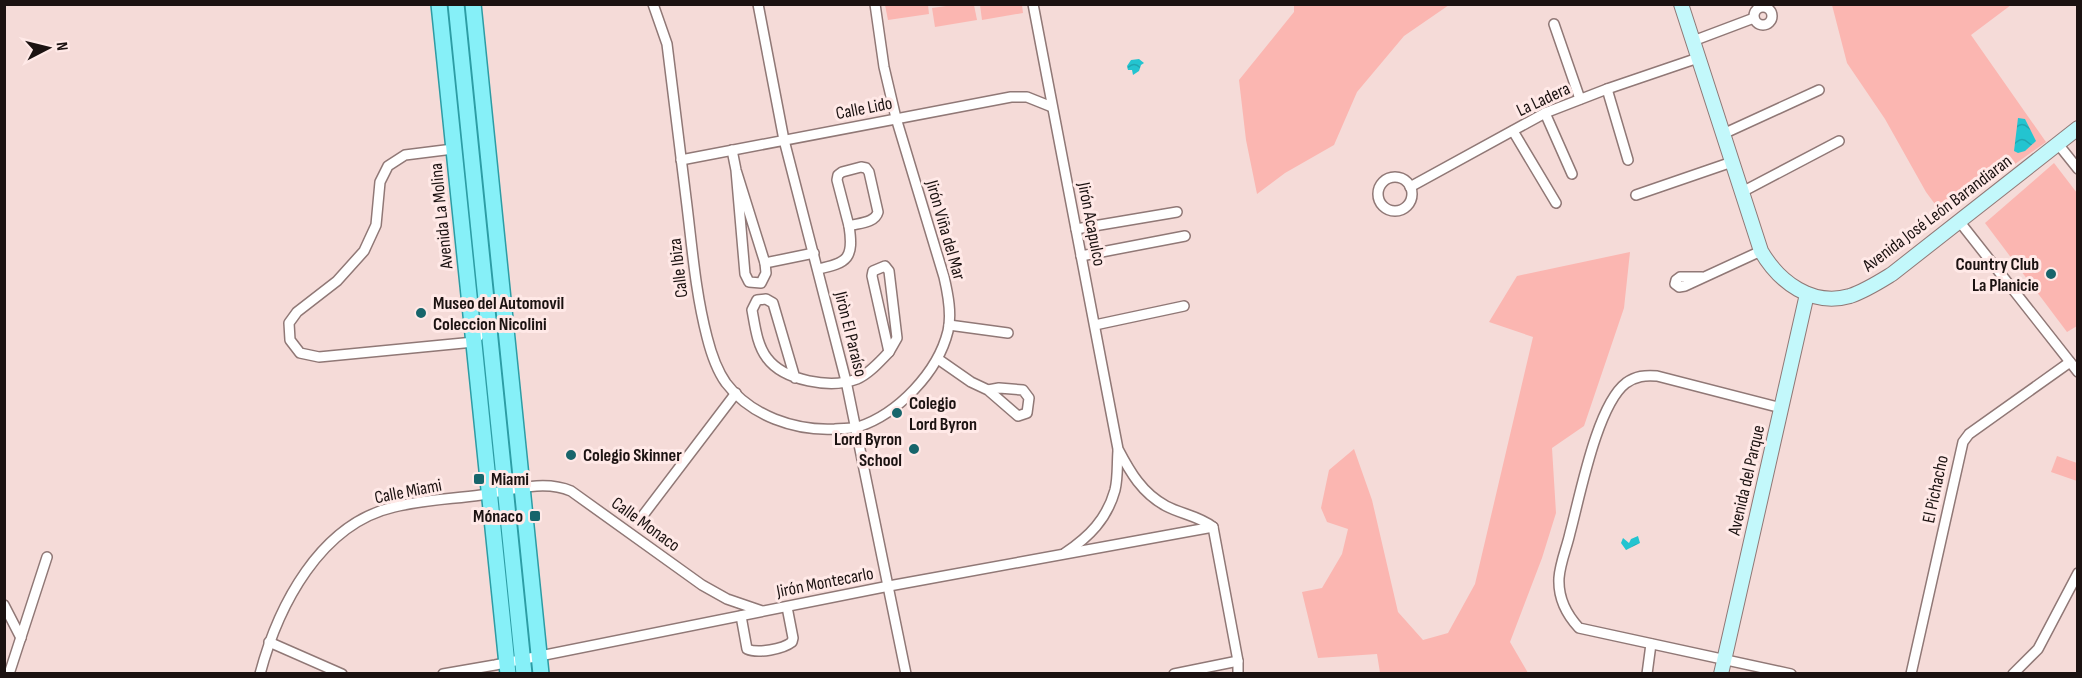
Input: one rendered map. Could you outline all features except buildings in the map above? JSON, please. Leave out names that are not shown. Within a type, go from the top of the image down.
[{"type":"main road","name":"Avenida La Molina","points":[[439,4],[507,668]]},
{"type":"main road","name":"Avenida La Molina","points":[[456,4],[523,666]]},
{"type":"main road","points":[[460,44],[465,4]]},
{"type":"main road","points":[[473,4],[541,674]]},
{"type":"street","name":"Calle Ibiza","points":[[652,4],[667,44],[698,303],[713,361],[726,383],[767,416],[788,424],[825,429],[856,427]]},
{"type":"street","name":"Jiròn El Paraíso","points":[[758,4],[784,141],[846,381],[906,674]]},
{"type":"street","name":"Jirón Viña del Mar","points":[[856,427],[884,416],[912,391],[938,359],[949,325],[949,300],[944,277],[896,118],[884,67],[875,4]]},
{"type":"street","name":"Jirón Acapulco","points":[[1033,4],[1118,449],[1115,489],[1105,513],[1086,539],[1063,555]]},
{"type":"street","name":"Avenida José León Barandiaran","points":[[1682,4],[1761,251],[1772,269],[1789,285],[1807,294],[1831,298],[1850,296],[1892,274],[2078,128]]},
{"type":"street","points":[[1693,41],[1755,18]]},
{"type":"street","points":[[1554,24],[1580,99]]},
{"type":"street","name":"La Ladera","points":[[1410,187],[1545,113],[1698,58]]},
{"type":"street","points":[[1607,89],[1628,160]]},
{"type":"street","points":[[1723,134],[1819,90]]},
{"type":"street","name":"Calle Lido","points":[[681,160],[1018,96],[1031,98],[1052,107]]},
{"type":"street","points":[[1545,113],[1572,174]]},
{"type":"street","points":[[1513,131],[1556,203]]},
{"type":"street","points":[[1742,192],[1839,141]]},
{"type":"street","points":[[2058,144],[2078,170]]},
{"type":"street","points":[[453,149],[405,155],[388,166],[380,182],[376,225],[364,251],[337,281],[297,312],[289,323],[290,340],[300,352],[319,357],[474,342],[489,323]]},
{"type":"street","points":[[732,150],[765,263],[765,279],[761,283],[749,282],[745,274],[736,170]]},
{"type":"street","points":[[1636,195],[1732,162]]},
{"type":"street","points":[[818,269],[840,264],[848,257],[850,251],[849,226],[837,180],[838,174],[861,167],[866,168],[872,182],[877,216],[873,220],[849,226]]},
{"type":"street","points":[[1076,229],[1177,212]]},
{"type":"street","points":[[1959,221],[2078,372]]},
{"type":"street","points":[[1082,256],[1185,236]]},
{"type":"street","points":[[1702,277],[1761,251]]},
{"type":"street","points":[[765,263],[813,253]]},
{"type":"street","points":[[795,378],[773,303],[766,298],[757,300],[752,310],[762,348],[774,365],[795,378],[809,381],[857,379],[890,352],[897,338],[889,271],[885,266],[873,271],[872,276],[890,352]]},
{"type":"street","name":"Avenida del Parque","points":[[1722,667],[1807,294]]},
{"type":"street","points":[[1095,325],[1184,306]]},
{"type":"street","points":[[949,325],[1008,333]]},
{"type":"street","points":[[938,359],[970,382],[988,390]]},
{"type":"street","name":"El Pichacho","points":[[1911,674],[1963,441],[2070,362]]},
{"type":"street","points":[[1781,408],[1657,376],[1640,375],[1626,383],[1612,399],[1589,458],[1559,577],[1562,600],[1569,616],[1579,628],[1651,644],[1722,667],[1791,674]]},
{"type":"street","points":[[644,514],[736,393]]},
{"type":"street","name":"Jirón Acapulco","points":[[1118,449],[1132,476],[1147,492],[1166,506],[1205,521],[1213,527]]},
{"type":"street","name":"Calle Monaco","points":[[506,491],[549,486],[571,491],[702,585],[727,598],[762,611]]},
{"type":"street","name":"Calle Miami","points":[[260,674],[269,642],[303,574],[334,539],[362,518],[394,507],[506,491]]},
{"type":"street","points":[[1213,527],[1238,661],[1238,674]]},
{"type":"street","name":"Jirón Montecarlo","points":[[443,674],[523,666],[539,655],[889,586],[1213,527]]},
{"type":"street","points":[[9,674],[47,557]]},
{"type":"street","points":[[2013,674],[2038,649],[2078,573]]},
{"type":"street","points":[[4,605],[21,638]]},
{"type":"street","points":[[741,616],[747,648],[757,651],[786,646],[792,642],[793,638],[786,607]]},
{"type":"street","points":[[269,642],[342,674]]},
{"type":"street","points":[[1647,674],[1651,644]]},
{"type":"street","points":[[1174,674],[1238,661]]},
{"type":"shaded area","points":[[885,5],[928,5],[929,14],[888,20]]},
{"type":"shaded area","points":[[974,5],[977,20],[935,27],[932,8]]},
{"type":"shaded area","points":[[980,5],[1022,5],[1023,13],[982,20]]},
{"type":"shaded area","points":[[1294,5],[1449,5],[1404,36],[1357,92],[1334,145],[1285,173],[1257,194],[1246,140],[1239,80],[1294,12]]},
{"type":"shaded area","name":"Country Club La Planicie","points":[[1832,5],[2011,5],[1971,35],[2046,142],[1943,215],[1926,192],[1885,119],[1847,63]]},
{"type":"shaded area","name":"Country Club La Planicie","points":[[2054,163],[2077,193],[2077,326],[2067,332],[1985,223]]},
{"type":"shaded area","points":[[1630,252],[1624,308],[1584,426],[1552,448],[1556,513],[1542,558],[1510,642],[1528,673],[1380,673],[1377,654],[1318,658],[1302,592],[1322,588],[1342,554],[1348,529],[1327,522],[1321,508],[1329,470],[1354,449],[1372,500],[1398,612],[1423,640],[1448,633],[1475,584],[1533,337],[1489,322],[1517,276]]},
{"type":"shaded area","points":[[2057,456],[2077,463],[2077,481],[2051,472]]},
{"type":"water","points":[[1139,59],[1144,63],[1133,75],[1132,70],[1128,70],[1127,66],[1131,60]]},
{"type":"water","points":[[2018,118],[2025,119],[2036,141],[2025,151],[2018,153],[2014,151]]},
{"type":"water","points":[[1638,536],[1640,543],[1626,550],[1621,543],[1623,538],[1629,543],[1631,539]]},
{"type":"place","name":"Country Club La Planicie","points":[[2051,274]]},
{"type":"place","name":"Museo del Automovil Coleccion Nicolini","points":[[421,313]]},
{"type":"place","name":"Colegio Lord Byron","points":[[897,413]]},
{"type":"place","name":"Lord Byron School","points":[[914,449]]},
{"type":"place","name":"Colegio Skinner","points":[[571,455]]},
{"type":"place","name":"Miami","points":[[479,479]]},
{"type":"place","name":"Mónaco","points":[[535,516]]}]
